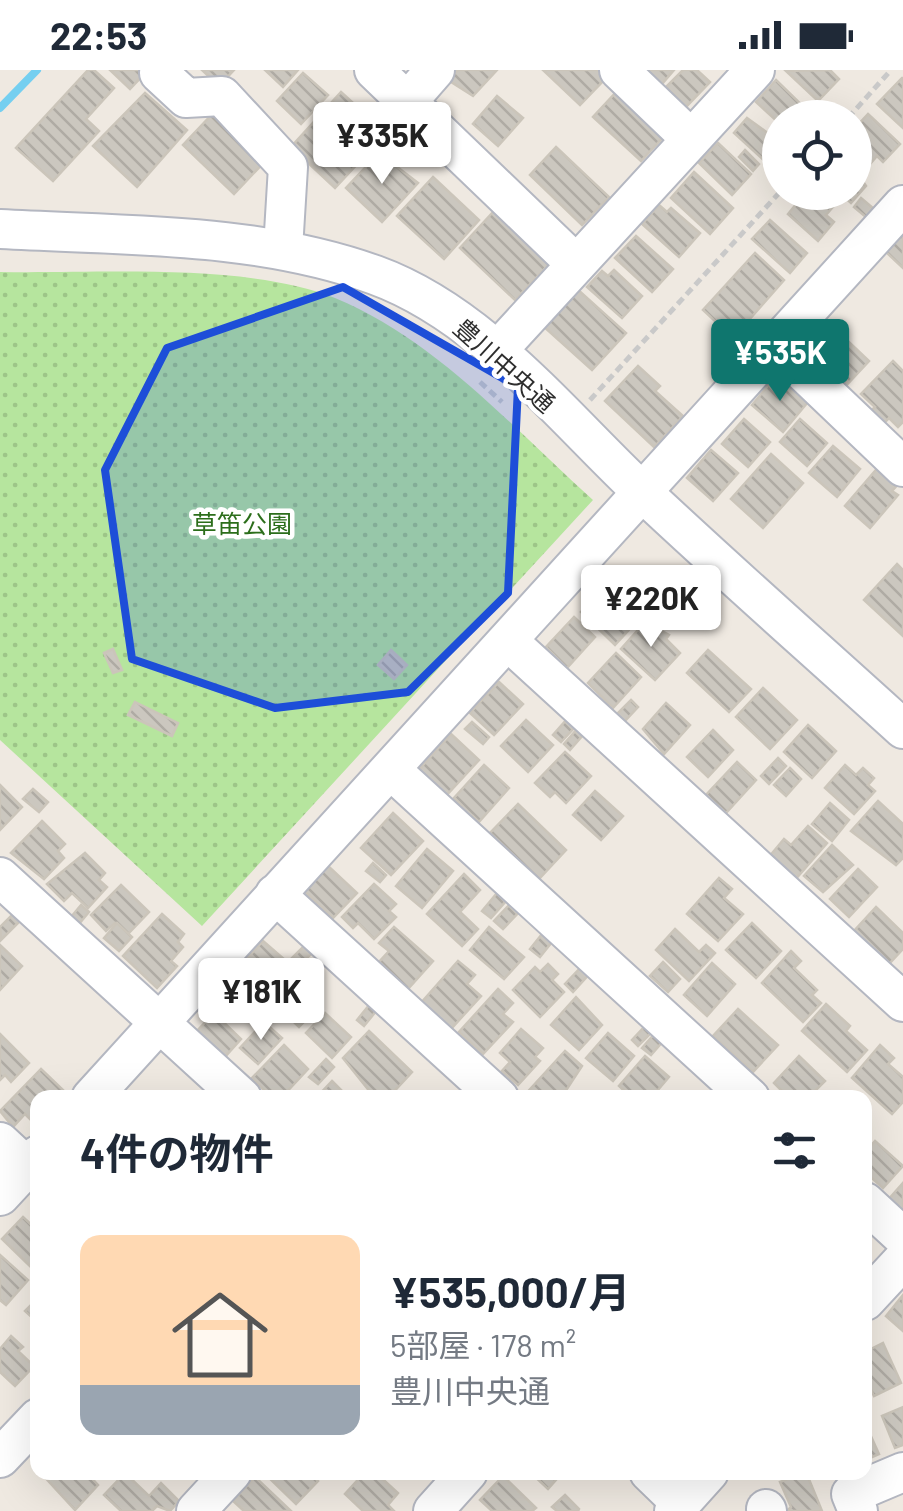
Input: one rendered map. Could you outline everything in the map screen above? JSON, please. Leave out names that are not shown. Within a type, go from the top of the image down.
[{"type":"street","points":[[162,70],[159,73],[186,98],[222,96],[288,166],[283,250]]},
{"type":"street","points":[[374,70],[576,264]]},
{"type":"street","points":[[408,101],[435,70]]},
{"type":"street","points":[[619,70],[692,139]]},
{"type":"street","points":[[482,362],[756,70]]},
{"type":"street","points":[[97,1090],[903,205]]},
{"type":"street","name":"豊川中央通","points":[[0,229],[157,235],[283,250],[363,271],[416,293],[482,362],[642,491],[903,729]]},
{"type":"street","points":[[775,345],[903,466]]},
{"type":"street","points":[[508,641],[901,997]]},
{"type":"street","points":[[391,770],[741,1090]]},
{"type":"street","points":[[0,877],[233,1090]]},
{"type":"street","points":[[276,894],[490,1090]]},
{"type":"street","points":[[0,1196],[21,1155]]},
{"type":"street","points":[[872,1208],[903,1237]]},
{"type":"street","points":[[872,1294],[903,1260]]},
{"type":"street","points":[[0,1458],[30,1426]]},
{"type":"street","points":[[858,1511],[851,1494],[903,1472]]},
{"type":"street","points":[[196,1511],[225,1480]]},
{"type":"street","points":[[433,1511],[461,1480]]},
{"type":"street","points":[[656,1480],[678,1507],[702,1480]]},
{"type":"path","points":[[864,100],[891,70]]},
{"type":"path","points":[[586,404],[764,210]]},
{"type":"path","points":[[482,362],[510,409]]},
{"type":"highlighted area","points":[[343,287],[518,387],[508,593],[408,692],[275,708],[132,659],[105,470],[167,348]]},
{"type":"green space","name":"草笛公園","points":[[0,272],[215,274],[299,287],[335,298],[372,316],[440,361],[593,500],[202,926],[0,740]]},
{"type":"building","points":[[88,70],[94,70],[114,88],[86,119],[99,131],[53,181],[16,148]]},
{"type":"building","points":[[110,70],[148,70],[130,89]]},
{"type":"building","points":[[202,70],[234,70],[219,86]]},
{"type":"building","points":[[265,70],[298,70],[283,87]]},
{"type":"building","points":[[458,70],[497,70],[473,96],[448,80]]},
{"type":"building","points":[[543,70],[598,70],[606,78],[580,105]]},
{"type":"building","points":[[646,70],[674,70],[662,84]]},
{"type":"building","points":[[683,70],[697,70],[710,82],[686,107],[666,87]]},
{"type":"building","points":[[830,70],[839,79],[817,100],[786,71]]},
{"type":"building","points":[[303,73],[328,95],[301,124],[277,101]]},
{"type":"building","points":[[903,78],[903,128],[877,104]]},
{"type":"building","points":[[776,80],[797,100],[762,100],[762,108],[756,102]]},
{"type":"building","points":[[619,89],[667,133],[641,161],[593,117]]},
{"type":"building","points":[[341,92],[386,133],[335,188],[291,147]]},
{"type":"building","points":[[145,93],[187,130],[137,187],[93,146]]},
{"type":"building","points":[[497,96],[523,118],[498,146],[473,124]]},
{"type":"building","points":[[217,109],[269,157],[234,194],[183,145]]},
{"type":"building","points":[[747,118],[762,129],[762,158],[734,133]]},
{"type":"building","points":[[872,118],[900,144],[883,162],[877,156],[872,162]]},
{"type":"building","points":[[718,143],[751,174],[732,195],[699,163]]},
{"type":"building","points":[[556,147],[609,197],[582,225],[530,175]]},
{"type":"building","points":[[745,150],[759,164],[753,171],[739,157]]},
{"type":"building","points":[[379,153],[418,183],[382,222],[346,188]]},
{"type":"building","points":[[694,172],[733,208],[710,234],[671,198]]},
{"type":"building","points":[[433,177],[479,220],[444,259],[397,216]]},
{"type":"building","points":[[659,205],[667,212],[671,208],[700,233],[679,257],[642,224]]},
{"type":"building","points":[[874,209],[867,218],[858,210]]},
{"type":"building","points":[[791,210],[830,210],[826,215],[834,222],[818,241],[788,214]]},
{"type":"building","points":[[494,211],[550,263],[515,300],[460,248]]},
{"type":"building","points":[[770,220],[807,253],[790,273],[752,239]]},
{"type":"building","points":[[903,233],[903,268],[886,252]]},
{"type":"building","points":[[636,236],[673,269],[652,292],[615,258]]},
{"type":"building","points":[[755,253],[784,280],[733,338],[703,310]]},
{"type":"building","points":[[614,270],[642,296],[622,318],[587,287],[602,271],[608,276]]},
{"type":"building","points":[[577,289],[626,333],[592,370],[543,326]]},
{"type":"building","points":[[832,326],[869,361],[842,390],[805,355]]},
{"type":"building","points":[[893,361],[903,371],[903,422],[898,427],[889,418],[880,427],[867,415],[875,407],[861,394]]},
{"type":"building","points":[[638,366],[660,386],[655,391],[683,416],[654,447],[605,401]]},
{"type":"building","points":[[777,375],[808,402],[783,432],[752,405]]},
{"type":"building","points":[[744,419],[770,442],[748,467],[722,444]]},
{"type":"building","points":[[800,419],[827,443],[807,466],[780,442]]},
{"type":"building","points":[[833,446],[860,469],[837,497],[809,473]]},
{"type":"building","points":[[711,450],[738,473],[713,501],[687,478]]},
{"type":"building","points":[[771,454],[803,483],[763,528],[731,499]]},
{"type":"building","points":[[881,464],[901,481],[892,491],[898,495],[870,528],[845,506]]},
{"type":"building","points":[[897,564],[903,570],[903,636],[864,600]]},
{"type":"building","points":[[604,587],[638,620],[615,645],[581,612]]},
{"type":"building","points":[[574,617],[595,637],[567,668],[546,647]]},
{"type":"building","points":[[645,622],[669,635],[666,639],[680,653],[655,680],[621,649]]},
{"type":"building","points":[[113,649],[122,670],[113,673],[104,653]]},
{"type":"building","points":[[391,650],[407,665],[394,679],[378,665]]},
{"type":"building","points":[[708,650],[751,689],[729,712],[687,673]]},
{"type":"building","points":[[616,653],[641,677],[613,708],[588,683]]},
{"type":"building","points":[[499,682],[523,704],[494,735],[470,713]]},
{"type":"building","points":[[763,688],[797,720],[770,749],[736,717]]},
{"type":"building","points":[[631,700],[638,707],[624,722],[616,715]]},
{"type":"building","points":[[135,702],[178,723],[172,736],[128,715]]},
{"type":"building","points":[[666,703],[690,725],[664,754],[643,729]]},
{"type":"building","points":[[567,719],[575,727],[561,742],[553,735]]},
{"type":"building","points":[[526,720],[553,745],[528,772],[501,746]]},
{"type":"building","points":[[472,722],[489,737],[483,744],[465,729]]},
{"type":"building","points":[[808,725],[836,751],[812,778],[784,752]]},
{"type":"building","points":[[577,729],[583,735],[570,750],[564,744]]},
{"type":"building","points":[[713,730],[733,750],[708,777],[687,757]]},
{"type":"building","points":[[451,734],[479,760],[444,798],[416,773]]},
{"type":"building","points":[[565,752],[591,776],[566,803],[555,792],[550,797],[535,783]]},
{"type":"building","points":[[778,758],[786,766],[769,784],[761,776]]},
{"type":"building","points":[[737,762],[756,780],[726,813],[706,795]]},
{"type":"building","points":[[484,765],[509,788],[479,822],[473,816],[469,821],[458,811],[462,806],[454,798]]},
{"type":"building","points":[[845,765],[856,775],[863,768],[874,778],[868,785],[875,791],[854,814],[825,788]]},
{"type":"building","points":[[790,768],[801,779],[786,796],[774,785]]},
{"type":"building","points":[[0,785],[22,807],[0,830]]},
{"type":"building","points":[[33,789],[48,802],[39,812],[23,799]]},
{"type":"building","points":[[595,791],[623,816],[601,840],[573,815]]},
{"type":"building","points":[[878,801],[903,824],[903,858],[896,865],[851,831]]},
{"type":"building","points":[[830,803],[849,820],[832,841],[812,824]]},
{"type":"building","points":[[518,804],[566,850],[539,879],[490,833]]},
{"type":"building","points":[[393,813],[423,841],[391,875],[361,848]]},
{"type":"building","points":[[42,821],[65,844],[58,851],[64,858],[44,879],[11,853]]},
{"type":"building","points":[[808,826],[827,843],[794,881],[768,858],[784,839],[791,845]]},
{"type":"building","points":[[832,845],[853,865],[823,892],[804,876]]},
{"type":"building","points":[[427,849],[453,871],[422,908],[396,886]]},
{"type":"building","points":[[85,853],[105,873],[99,880],[107,887],[88,908],[72,893],[64,901],[47,884]]},
{"type":"building","points":[[373,863],[386,875],[380,882],[366,871]]},
{"type":"building","points":[[328,866],[357,893],[333,918],[304,891]]},
{"type":"building","points":[[858,869],[877,887],[849,917],[830,899]]},
{"type":"building","points":[[464,874],[480,890],[460,912],[478,929],[462,946],[427,914]]},
{"type":"building","points":[[719,878],[732,889],[724,898],[743,914],[718,941],[687,914]]},
{"type":"building","points":[[374,884],[396,904],[389,911],[396,917],[374,939],[358,923],[353,928],[342,917]]},
{"type":"building","points":[[121,885],[149,912],[127,935],[115,923],[106,931],[91,915]]},
{"type":"building","points":[[497,893],[506,901],[491,918],[482,911]]},
{"type":"building","points":[[511,903],[520,911],[503,929],[494,921]]},
{"type":"building","points":[[81,905],[89,912],[79,924],[71,917]]},
{"type":"building","points":[[876,907],[903,933],[903,949],[889,964],[854,931]]},
{"type":"building","points":[[14,913],[21,920],[1,940],[0,927]]},
{"type":"building","points":[[162,914],[184,934],[178,942],[183,947],[171,961],[177,966],[157,988],[123,956]]},
{"type":"building","points":[[117,923],[132,937],[119,951],[104,938]]},
{"type":"building","points":[[752,923],[781,951],[756,978],[726,950]]},
{"type":"building","points":[[394,927],[433,961],[408,989],[379,962],[389,951],[379,943]]},
{"type":"building","points":[[489,927],[524,957],[504,979],[470,950]]},
{"type":"building","points":[[675,929],[699,952],[706,945],[715,953],[689,981],[656,950]]},
{"type":"building","points":[[542,934],[552,942],[540,957],[530,949]]},
{"type":"building","points":[[263,941],[285,960],[281,966],[291,975],[270,997],[238,968]]},
{"type":"building","points":[[308,942],[315,950],[294,971],[286,964]]},
{"type":"building","points":[[0,945],[22,966],[0,990]]},
{"type":"building","points":[[791,951],[801,961],[794,968],[817,990],[812,995],[821,1003],[803,1022],[762,983]]},
{"type":"building","points":[[458,961],[475,975],[467,984],[481,996],[451,1029],[421,1003]]},
{"type":"building","points":[[663,962],[680,979],[668,992],[650,976]]},
{"type":"building","points":[[712,963],[735,984],[707,1016],[684,995]]},
{"type":"building","points":[[548,964],[558,974],[552,980],[564,992],[540,1017],[513,990],[535,967],[540,972]]},
{"type":"building","points":[[584,964],[592,971],[573,992],[565,984]]},
{"type":"building","points":[[296,979],[322,1003],[299,1027],[274,1003]]},
{"type":"building","points":[[244,982],[263,1000],[244,1021],[224,1002]]},
{"type":"building","points":[[498,989],[513,1003],[503,1014],[513,1022],[483,1054],[459,1032]]},
{"type":"building","points":[[576,997],[602,1025],[579,1050],[551,1025]]},
{"type":"building","points":[[370,1004],[377,1010],[364,1026],[357,1020]]},
{"type":"building","points":[[826,1004],[850,1026],[846,1031],[867,1050],[847,1072],[802,1031]]},
{"type":"building","points":[[738,1009],[778,1045],[753,1072],[713,1036]]},
{"type":"building","points":[[214,1013],[241,1039],[224,1058],[196,1032]]},
{"type":"building","points":[[325,1013],[351,1037],[332,1058],[306,1033]]},
{"type":"building","points":[[264,1022],[282,1038],[258,1064],[240,1048]]},
{"type":"building","points":[[646,1025],[653,1031],[638,1046],[632,1040]]},
{"type":"building","points":[[521,1029],[543,1048],[535,1057],[540,1061],[518,1085],[502,1071],[510,1062],[500,1053]]},
{"type":"building","points":[[369,1031],[412,1072],[395,1090],[369,1090],[343,1058]]},
{"type":"building","points":[[656,1032],[664,1040],[651,1055],[642,1048]]},
{"type":"building","points":[[608,1033],[634,1056],[613,1081],[586,1058]]},
{"type":"building","points":[[0,1034],[29,1063],[11,1082],[5,1075],[0,1080]]},
{"type":"building","points":[[284,1045],[308,1069],[288,1090],[264,1090],[252,1078]]},
{"type":"building","points":[[880,1045],[894,1058],[888,1064],[903,1077],[903,1102],[892,1114],[872,1096],[872,1090],[865,1090],[852,1078]]},
{"type":"building","points":[[565,1051],[582,1066],[566,1090],[529,1090]]},
{"type":"building","points":[[645,1056],[669,1077],[658,1090],[623,1090],[619,1086]]},
{"type":"building","points":[[799,1056],[825,1081],[816,1090],[781,1090],[774,1083]]},
{"type":"building","points":[[326,1059],[334,1067],[318,1084],[309,1077]]},
{"type":"building","points":[[41,1069],[63,1090],[30,1090],[30,1119],[25,1114],[13,1127],[0,1111]]},
{"type":"building","points":[[332,1081],[341,1090],[324,1090]]},
{"type":"building","points":[[875,1141],[903,1166],[883,1188],[872,1178]]},
{"type":"building","points":[[903,1183],[903,1214],[888,1200]]},
{"type":"building","points":[[23,1217],[30,1224],[30,1266],[2,1239]]},
{"type":"building","points":[[0,1255],[28,1280],[6,1305],[0,1300]]},
{"type":"building","points":[[903,1295],[903,1331],[886,1316]]},
{"type":"building","points":[[11,1336],[23,1347],[18,1351],[30,1362],[30,1370],[15,1386],[0,1372],[0,1349]]},
{"type":"building","points":[[883,1343],[901,1383],[874,1396],[872,1392],[872,1348]]},
{"type":"building","points":[[903,1407],[903,1445],[895,1448],[882,1416]]},
{"type":"building","points":[[872,1438],[879,1454],[872,1457]]},
{"type":"building","points":[[47,1480],[93,1480],[98,1485],[75,1510]]},
{"type":"building","points":[[118,1480],[132,1480],[149,1496],[161,1483],[179,1501],[170,1511],[157,1506],[152,1511],[121,1511],[104,1495]]},
{"type":"building","points":[[252,1480],[258,1480],[291,1511],[244,1511],[233,1501]]},
{"type":"building","points":[[271,1480],[317,1480],[296,1504]]},
{"type":"building","points":[[358,1480],[384,1480],[398,1493],[388,1505],[394,1511],[363,1511],[345,1494]]},
{"type":"building","points":[[499,1480],[507,1480],[536,1508],[492,1511],[480,1500]]},
{"type":"building","points":[[538,1480],[556,1480],[548,1489]]},
{"type":"building","points":[[809,1480],[822,1511],[787,1511],[791,1507],[780,1482]]},
{"type":"building","points":[[565,1495],[578,1511],[557,1511],[552,1507]]},
{"type":"waterway","points":[[0,108],[37,70]]}]
